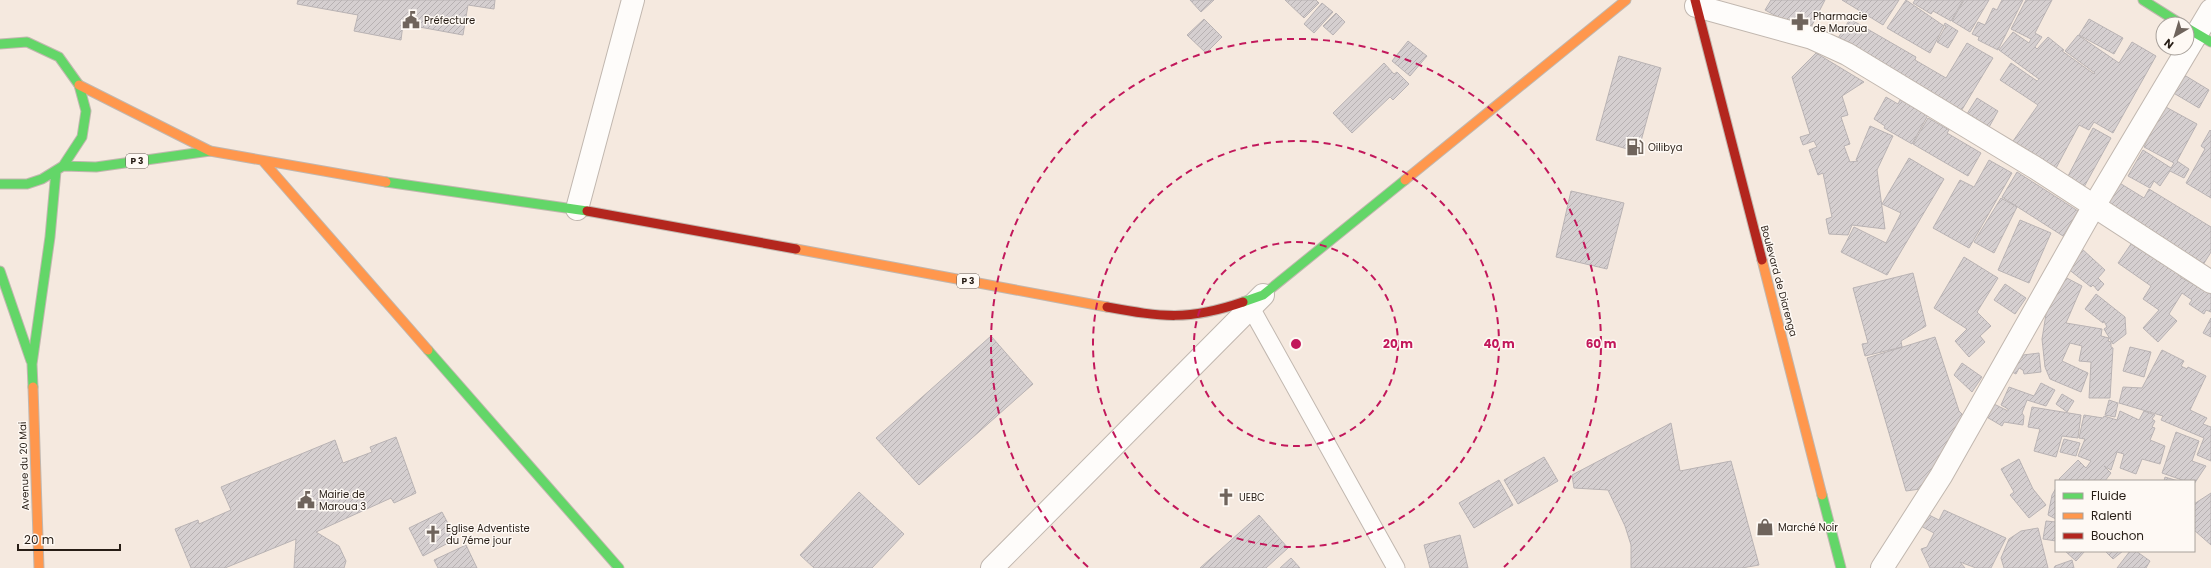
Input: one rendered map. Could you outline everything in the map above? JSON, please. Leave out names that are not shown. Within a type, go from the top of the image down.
[{"type":"main road","name":"P 3","points":[[79,85],[210,151],[406,186],[577,209],[1156,316],[1189,316],[1257,302],[1626,0]]},
{"type":"main road","points":[[2143,0],[2168,16]]},
{"type":"main road","name":"Boulevard de Diarenga","points":[[1696,3],[1841,568]]},
{"type":"main road","points":[[0,44],[27,42],[59,58],[79,85],[86,111],[82,137],[60,169],[32,364]]},
{"type":"main road","name":"P 3","points":[[60,169],[96,167],[210,151]]},
{"type":"main road","points":[[263,161],[619,568]]},
{"type":"main road","points":[[0,184],[27,184],[42,179],[60,169]]},
{"type":"main road","points":[[0,271],[32,364]]},
{"type":"main road","points":[[7,324],[19,327]]},
{"type":"main road","name":"Avenue du 20 Mai","points":[[32,364],[39,568]]},
{"type":"street","points":[[577,209],[633,0]]},
{"type":"street","points":[[1696,3],[1828,43],[2034,167],[2211,282]]},
{"type":"street","points":[[2195,31],[2211,10]]},
{"type":"street","points":[[1882,568],[1941,476],[2180,56]]},
{"type":"street","points":[[992,568],[1257,302]]},
{"type":"lane","points":[[1257,302],[1396,568]]},
{"type":"building","name":"Préfecture","points":[[298,0],[495,0],[494,9],[468,5],[463,35],[403,24],[401,40],[354,31],[358,15],[297,4]]},
{"type":"building","points":[[1190,0],[1214,0],[1201,12]]},
{"type":"building","points":[[1285,0],[1316,0],[1319,3],[1304,18]]},
{"type":"building","name":"Pharmacie de Maroua","points":[[1771,0],[1825,0],[1808,33],[1765,10]]},
{"type":"building","points":[[1842,0],[1899,0],[1883,25]]},
{"type":"building","points":[[1906,0],[1944,26],[1930,53],[1887,28]]},
{"type":"building","points":[[1915,0],[1963,0],[1951,21],[1933,11],[1931,14],[1913,3]]},
{"type":"building","points":[[1964,0],[1989,0],[1970,32],[1952,21]]},
{"type":"building","points":[[2002,0],[2023,0],[1998,50],[1978,40],[1979,37],[1972,34],[1978,22],[1985,25],[1993,8],[1997,10]]},
{"type":"building","points":[[2026,0],[2052,0],[2035,33],[2042,37],[2035,47],[2037,49],[2048,37],[2064,50],[2062,51],[2094,74],[2095,73],[2065,51],[2078,35],[2119,63],[2132,42],[2156,56],[2113,133],[2094,122],[2089,130],[2079,125],[2055,170],[2011,144],[2038,105],[2000,80],[2011,63],[2037,81],[2039,79],[1999,50],[2013,32],[2029,43],[2031,39],[2011,29]]},
{"type":"building","points":[[1322,3],[1333,12],[1314,33],[1304,24]]},
{"type":"building","points":[[1336,13],[1345,22],[1333,35],[1323,26]]},
{"type":"building","points":[[1204,19],[1222,37],[1206,53],[1187,35]]},
{"type":"building","points":[[1850,19],[1916,57],[1915,60],[1946,78],[1967,43],[1993,58],[1960,113],[1835,43]]},
{"type":"building","points":[[2089,19],[2123,38],[2114,54],[2079,35]]},
{"type":"building","points":[[1945,23],[1958,31],[1948,48],[1937,42],[1946,26],[1944,25]]},
{"type":"building","points":[[1408,41],[1427,56],[1410,76],[1392,61]]},
{"type":"building","points":[[1816,53],[1864,82],[1842,96],[1848,115],[1841,117],[1850,144],[1844,146],[1850,162],[1858,161],[1856,160],[1870,126],[1893,136],[1877,170],[1885,229],[1852,225],[1848,235],[1829,234],[1826,219],[1832,217],[1823,173],[1818,175],[1809,150],[1817,147],[1814,141],[1803,145],[1800,137],[1810,134],[1792,77]]},
{"type":"building","points":[[1619,56],[1661,68],[1638,152],[1596,140]]},
{"type":"building","points":[[1384,63],[1394,74],[1397,72],[1409,84],[1393,100],[1390,97],[1352,133],[1333,113]]},
{"type":"building","points":[[2176,70],[2209,90],[2199,108],[2165,88]]},
{"type":"building","points":[[1886,97],[1898,104],[1900,100],[1928,115],[1912,144],[1884,128],[1885,126],[1874,119]]},
{"type":"building","points":[[1977,98],[1998,111],[1988,129],[1965,117]]},
{"type":"building","points":[[2164,106],[2197,124],[2177,161],[2189,169],[2184,178],[2170,171],[2160,186],[2154,181],[2150,188],[2128,176],[2143,150],[2171,168],[2174,163],[2144,147]]},
{"type":"building","points":[[1928,118],[1949,130],[1947,133],[1981,153],[1968,176],[1913,144]]},
{"type":"building","points":[[2093,128],[2111,138],[2084,187],[2067,178]]},
{"type":"building","points":[[2210,130],[2211,198],[2186,183],[2205,149],[2201,146]]},
{"type":"building","points":[[1909,158],[1944,179],[1887,275],[1841,252],[1854,227],[1886,243],[1901,213],[1882,204]]},
{"type":"building","points":[[1989,160],[2012,173],[1969,248],[1933,228],[1960,180],[1974,187]]},
{"type":"building","points":[[2017,172],[2078,211],[2063,236],[2002,197]]},
{"type":"building","points":[[2118,182],[2144,198],[2149,189],[2211,227],[2211,252],[2203,265],[2105,202]]},
{"type":"building","points":[[1571,191],[1624,203],[1607,269],[1556,257]]},
{"type":"building","points":[[2001,198],[2017,207],[1994,253],[1974,242]]},
{"type":"building","points":[[2020,220],[2051,233],[2029,283],[1998,270]]},
{"type":"building","points":[[2131,244],[2181,275],[2180,277],[2211,294],[2211,312],[2206,310],[2204,314],[2189,304],[2192,300],[2182,293],[2169,314],[2177,321],[2158,342],[2143,328],[2159,310],[2143,299],[2151,286],[2118,263]]},
{"type":"building","points":[[2081,248],[2105,270],[2098,278],[2104,284],[2098,291],[2093,285],[2091,287],[2067,268]]},
{"type":"building","points":[[1964,257],[1998,278],[1977,312],[1991,326],[1980,336],[1985,342],[1969,357],[1955,341],[1967,329],[1934,308]]},
{"type":"building","points":[[1913,273],[1926,326],[1901,341],[1902,347],[1865,356],[1862,344],[1868,343],[1853,288]]},
{"type":"building","points":[[2063,276],[2082,286],[2066,323],[2102,329],[2101,336],[2109,338],[2108,341],[2111,342],[2111,347],[2113,348],[2110,398],[2089,398],[2091,362],[2079,361],[2082,346],[2070,343],[2062,361],[2088,373],[2081,392],[2050,379],[2045,367],[2042,339],[2046,314]]},
{"type":"building","points":[[2005,284],[2026,298],[2015,314],[1994,300]]},
{"type":"building","points":[[2096,294],[2125,317],[2126,334],[2113,344],[2104,329],[2107,327],[2104,321],[2103,323],[2085,309]]},
{"type":"building","points":[[2211,318],[2211,337],[2203,333]]},
{"type":"building","points":[[991,336],[1033,384],[919,485],[876,438]]},
{"type":"building","points":[[1935,337],[1959,411],[1965,417],[1920,489],[1906,491],[1867,358]]},
{"type":"building","points":[[2130,347],[2151,352],[2144,377],[2123,371]]},
{"type":"building","points":[[2162,350],[2184,361],[2181,366],[2187,369],[2188,367],[2206,376],[2190,410],[2207,418],[2203,424],[2211,427],[2211,461],[2197,455],[2204,438],[2161,420],[2163,416],[2119,403],[2123,387],[2142,388]]},
{"type":"building","points":[[2039,353],[2041,372],[2024,374],[2023,370],[2019,368],[2016,374],[2008,370],[2016,355],[2022,358],[2023,355]]},
{"type":"building","points":[[1962,363],[1982,377],[1972,392],[1954,375]]},
{"type":"building","points":[[2041,383],[2055,390],[2046,406],[2027,400],[2022,413],[2024,416],[2023,425],[2004,422],[2002,426],[1985,416],[1992,403],[2008,411],[2008,409],[2001,405],[2009,387],[2034,396]]},
{"type":"building","points":[[2062,394],[2074,401],[2067,412],[2056,404]]},
{"type":"building","points":[[2109,400],[2118,403],[2115,417],[2105,415]]},
{"type":"building","points":[[2032,407],[2081,415],[2078,438],[2062,436],[2056,457],[2034,451],[2040,429],[2028,427]]},
{"type":"building","points":[[2120,411],[2139,420],[2144,411],[2155,415],[2152,419],[2155,421],[2152,427],[2155,428],[2150,440],[2165,446],[2160,464],[2142,459],[2136,474],[2120,468],[2124,454],[2117,452],[2111,470],[2104,466],[2111,473],[2106,480],[2060,480],[2078,460],[2086,468],[2091,461],[2078,456],[2085,439],[2079,438],[2084,415],[2103,418],[2104,416],[2117,420]]},
{"type":"building","points":[[1671,423],[1680,471],[1731,461],[1759,565],[1742,568],[1631,568],[1631,545],[1625,526],[1608,490],[1574,488],[1572,475]]},
{"type":"building","points":[[2176,432],[2199,441],[2192,461],[2206,466],[2195,482],[2195,480],[2182,480],[2162,473]]},
{"type":"building","name":"Mairie de Maroua 3","points":[[396,437],[416,493],[394,503],[391,498],[316,532],[339,546],[346,561],[344,568],[294,568],[296,539],[225,568],[191,568],[175,529],[198,520],[199,524],[231,510],[221,487],[335,440],[343,463],[372,452],[370,447]]},
{"type":"building","points":[[2064,439],[2080,443],[2076,456],[2060,452]]},
{"type":"building","points":[[1544,457],[1558,481],[1518,504],[1504,480]]},
{"type":"building","points":[[2019,459],[2033,489],[2046,505],[2029,518],[2010,495],[2014,492],[2001,469]]},
{"type":"building","points":[[2165,477],[2175,480],[2164,480]]},
{"type":"building","points":[[1499,480],[1513,505],[1474,528],[1459,503]]},
{"type":"building","points":[[2055,490],[2055,518],[2048,515],[2052,495]]},
{"type":"building","points":[[859,492],[904,534],[872,568],[814,568],[800,555]]},
{"type":"building","points":[[2211,493],[2211,545],[2195,531],[2195,503]]},
{"type":"building","points":[[1944,510],[2006,538],[1991,568],[1976,568],[1960,562],[1965,568],[1930,568],[1921,549],[1927,547],[1934,533],[1919,525],[1925,513],[1939,520]]},
{"type":"building","name":"Eglise Adventiste du 7éme jour","points":[[442,512],[456,539],[423,556],[409,528]]},
{"type":"building","points":[[1259,515],[1288,548],[1266,568],[1200,568]]},
{"type":"building","points":[[2046,521],[2055,522],[2055,541],[2043,539]]},
{"type":"building","points":[[2038,528],[2048,568],[2004,568],[2001,558],[2009,539],[2021,531]]},
{"type":"building","points":[[1460,535],[1468,568],[1430,568],[1424,545]]},
{"type":"building","points":[[466,545],[477,568],[438,568],[434,560]]},
{"type":"building","points":[[2066,552],[2084,552],[2076,561]]},
{"type":"building","points":[[2106,552],[2122,552],[2113,559]]},
{"type":"building","points":[[2129,552],[2137,552],[2150,561],[2146,568],[2117,568]]},
{"type":"building","points":[[1291,558],[1300,568],[1280,568]]},
{"type":"building","points":[[2072,560],[2074,568],[2054,568],[2055,566]]},
{"type":"traffic: fast","points":[[2143,0],[2168,16]]},
{"type":"traffic: fast","points":[[2195,33],[2211,42]]},
{"type":"traffic: fast","points":[[0,44],[27,42],[59,57],[79,85],[86,111],[82,137],[63,166],[42,179],[27,184],[0,184]]},
{"type":"traffic: fast","points":[[63,166],[96,167],[210,151]]},
{"type":"traffic: fast","points":[[33,387],[32,364],[50,237],[56,171]]},
{"type":"traffic: fast","points":[[1243,302],[1263,295],[1405,180]]},
{"type":"traffic: fast","points":[[386,182],[587,211]]},
{"type":"traffic: fast","points":[[0,271],[31,361]]},
{"type":"traffic: fast","points":[[428,350],[619,568]]},
{"type":"traffic: fast","points":[[1822,495],[1841,568]]},
{"type":"traffic: slow","points":[[1405,180],[1626,0]]},
{"type":"traffic: slow","points":[[79,85],[210,151],[386,182]]},
{"type":"traffic: slow","points":[[263,161],[428,350]]},
{"type":"traffic: slow","points":[[796,249],[1107,307]]},
{"type":"traffic: slow","points":[[1762,260],[1822,495]]},
{"type":"traffic: slow","points":[[33,387],[39,568]]},
{"type":"traffic: jam","points":[[1695,0],[1762,260]]},
{"type":"traffic: jam","points":[[587,211],[796,249]]},
{"type":"traffic: jam","points":[[1107,307],[1160,315],[1190,315],[1224,308],[1243,302]]},
{"type":"place","name":"Préfecture","points":[[411,20]]},
{"type":"place","name":"Pharmacie de Maroua","points":[[1800,22]]},
{"type":"place","name":"Oilibya","points":[[1635,147]]},
{"type":"place","name":"UEBC","points":[[1226,497]]},
{"type":"place","name":"Mairie de Maroua 3","points":[[306,500]]},
{"type":"place","name":"Marché Noir","points":[[1765,527]]},
{"type":"place","name":"Eglise Adventiste du 7éme jour","points":[[433,534]]}]
